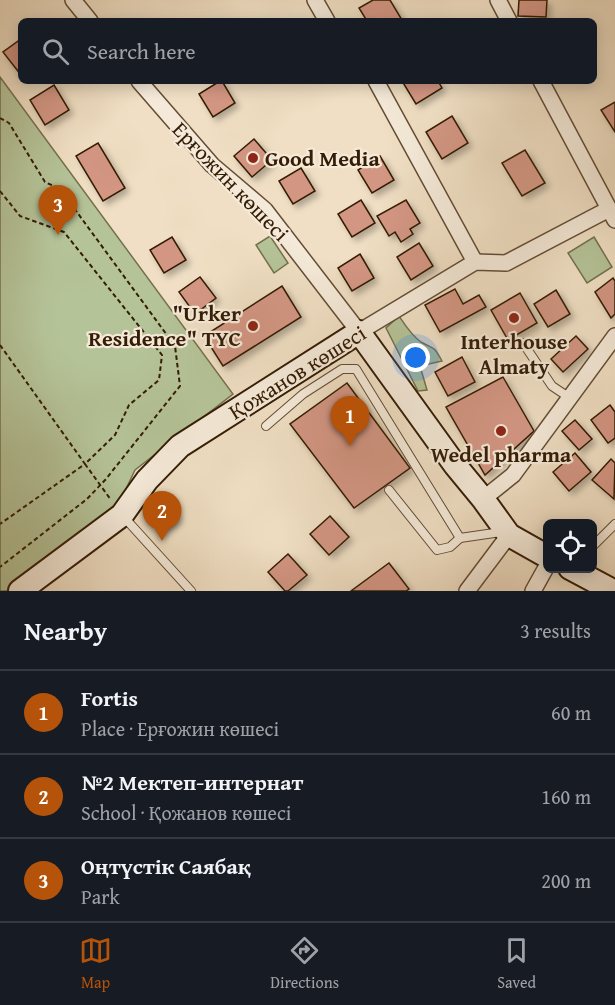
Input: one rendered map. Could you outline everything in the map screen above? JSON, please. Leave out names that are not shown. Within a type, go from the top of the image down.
[{"type":"street","points":[[73,0],[88,18]]},
{"type":"street","points":[[315,0],[325,18]]},
{"type":"street","points":[[498,0],[507,18]]},
{"type":"street","name":"Ерғожин көшесі","points":[[143,84],[212,165],[265,210],[508,533],[543,554]]},
{"type":"street","points":[[378,84],[475,262],[506,262],[612,214],[543,84]]},
{"type":"street","name":"Қожанов көшесі","points":[[20,591],[122,515],[147,480],[180,446],[359,332],[475,262]]},
{"type":"street","points":[[483,499],[513,475],[615,336]]},
{"type":"street","points":[[467,591],[508,533]]},
{"type":"street","points":[[533,591],[543,573]]},
{"type":"street","points":[[579,573],[613,591]]},
{"type":"lane","points":[[523,344],[552,386],[570,398]]},
{"type":"lane","points":[[266,426],[303,394],[342,369],[356,369],[460,538]]},
{"type":"lane","points":[[389,490],[437,550],[450,547],[460,538],[508,533]]},
{"type":"lane","points":[[122,515],[191,591]]},
{"type":"lane","points":[[597,542],[615,524]]},
{"type":"path","points":[[0,118],[9,123],[45,182],[60,189],[174,346],[180,386],[87,499],[0,567]]},
{"type":"path","points":[[0,191],[20,216],[64,231],[162,355],[159,380],[129,405],[115,435],[84,464],[0,524]]},
{"type":"path","points":[[0,345],[122,515]]},
{"type":"green space","points":[[0,77],[233,394],[135,470],[115,512],[9,591],[0,591]]},
{"type":"green space","points":[[270,236],[288,263],[274,273],[256,245]]},
{"type":"green space","points":[[594,237],[612,267],[587,283],[568,253]]},
{"type":"green space","points":[[399,316],[415,337],[433,348],[442,361],[420,366],[427,390],[418,391],[386,328]]},
{"type":"building","points":[[373,0],[390,0],[401,18],[365,18],[359,8]]},
{"type":"building","points":[[519,0],[547,0],[546,17],[518,16]]},
{"type":"building","points":[[18,41],[18,71],[3,52]]},
{"type":"building","points":[[215,84],[224,84],[235,103],[213,117],[199,94]]},
{"type":"building","points":[[404,84],[440,84],[442,88],[416,104]]},
{"type":"building","points":[[54,85],[69,110],[45,125],[30,100]]},
{"type":"building","points":[[615,102],[615,132],[601,110]]},
{"type":"building","points":[[452,116],[468,143],[442,159],[426,132]]},
{"type":"building","name":"Good Media","points":[[254,139],[272,160],[252,177],[234,156]]},
{"type":"building","points":[[98,143],[125,188],[103,201],[76,156]]},
{"type":"building","points":[[525,150],[545,183],[522,196],[502,163]]},
{"type":"building","points":[[380,156],[394,180],[372,193],[358,170]]},
{"type":"building","points":[[301,168],[315,191],[293,204],[279,181]]},
{"type":"building","points":[[361,200],[375,223],[352,237],[338,214]]},
{"type":"building","points":[[406,200],[420,223],[410,229],[413,234],[401,242],[395,232],[389,236],[377,216]]},
{"type":"building","points":[[172,237],[186,260],[164,273],[150,250]]},
{"type":"building","points":[[419,243],[433,266],[411,280],[397,257]]},
{"type":"building","points":[[360,254],[374,278],[352,291],[338,268]]},
{"type":"building","points":[[200,277],[216,298],[195,314],[179,292]]},
{"type":"building","points":[[613,278],[615,281],[615,314],[611,318],[595,292]]},
{"type":"building","name":"\"Urker Residence\" ТҮС","points":[[282,286],[301,317],[223,366],[204,336]]},
{"type":"building","points":[[455,289],[463,304],[479,295],[486,307],[440,332],[425,305]]},
{"type":"building","points":[[556,290],[570,314],[548,327],[534,304]]},
{"type":"building","points":[[520,293],[537,323],[508,340],[491,310]]},
{"type":"building","points":[[576,336],[588,349],[563,372],[551,359]]},
{"type":"building","points":[[462,357],[475,382],[448,396],[435,372]]},
{"type":"building","points":[[503,377],[534,431],[485,475],[446,407]]},
{"type":"building","points":[[347,383],[410,468],[354,508],[290,424]]},
{"type":"building","points":[[610,405],[615,412],[615,438],[608,443],[591,420]]},
{"type":"building","points":[[575,420],[592,439],[579,450],[562,431]]},
{"type":"building","points":[[575,453],[591,472],[569,491],[553,472]]},
{"type":"building","points":[[611,459],[615,463],[614,499],[592,480]]},
{"type":"building","points":[[166,501],[178,518],[159,532],[147,515]]},
{"type":"building","points":[[330,516],[349,537],[329,555],[310,534]]},
{"type":"building","points":[[288,554],[307,575],[285,591],[268,572]]},
{"type":"building","points":[[389,563],[409,589],[406,591],[351,591]]},
{"type":"place","name":"Good Media","points":[[253,158]]},
{"type":"place","name":"Оңтүстік Саябақ","points":[[58,235]]},
{"type":"place","name":"Interhouse Almaty","points":[[514,318]]},
{"type":"place","name":"\"Urker Residence\" ТҮС","points":[[253,326]]},
{"type":"place","name":"Wedel pharma","points":[[501,431]]},
{"type":"place","name":"Fortis","points":[[350,446]]},
{"type":"place","name":"№2 Мектеп-интернат","points":[[162,541]]}]
